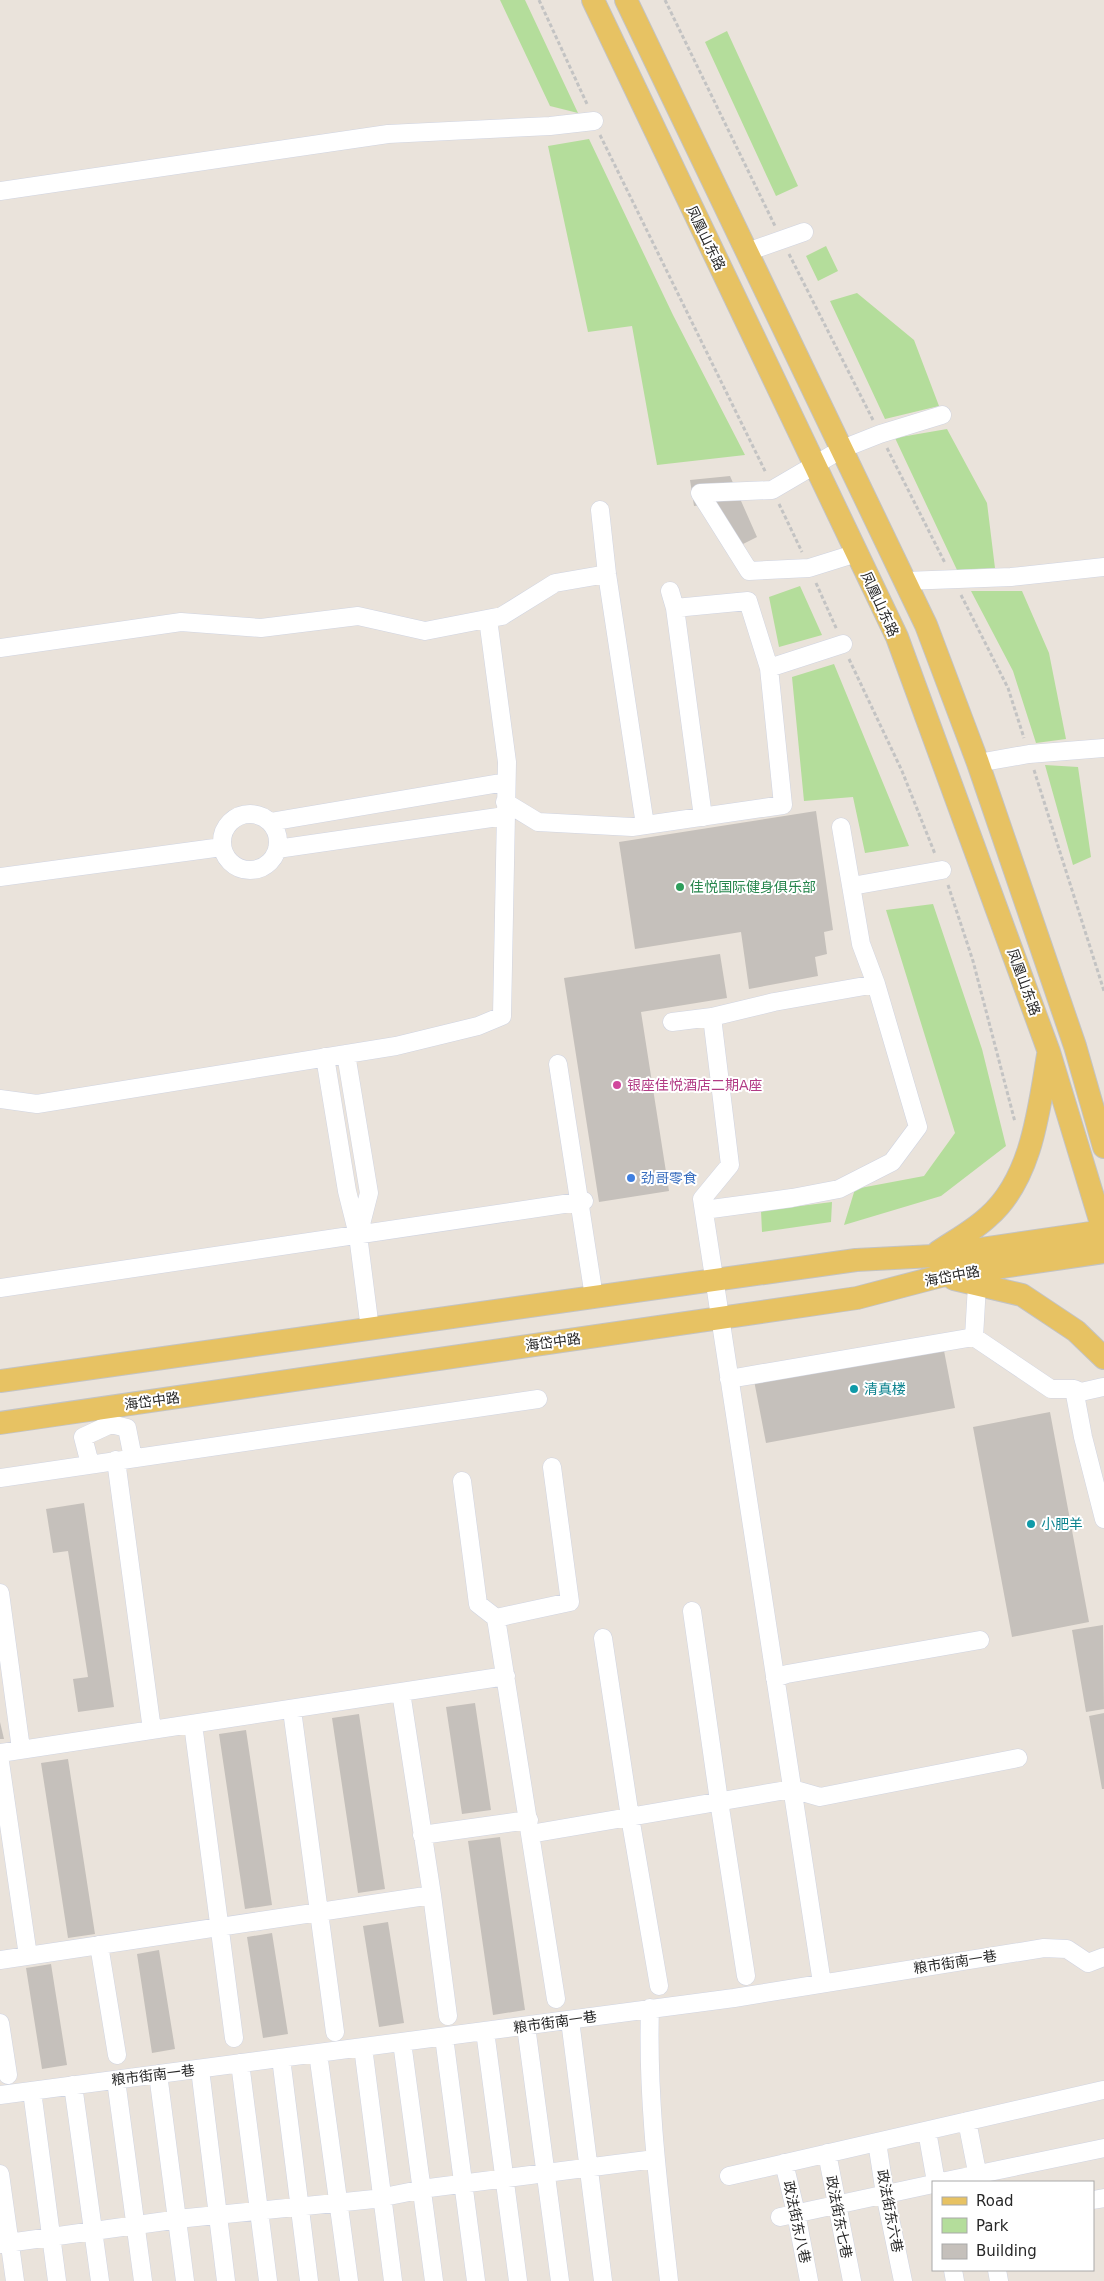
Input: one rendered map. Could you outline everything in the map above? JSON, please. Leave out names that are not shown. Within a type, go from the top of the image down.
[{"type":"main road","name":"凤凰山东路","points":[[593,0],[897,637],[1049,1052],[1104,1232]]},
{"type":"main road","name":"凤凰山东路","points":[[626,0],[926,624],[978,763],[1075,1046],[1104,1147]]},
{"type":"main road","points":[[1075,1046],[1104,1091]]},
{"type":"main road","points":[[933,1256],[988,1217],[1013,1188],[1034,1132],[1049,1052]]},
{"type":"main road","name":"海岱中路","points":[[0,1381],[856,1260],[933,1256],[1104,1232]]},
{"type":"main road","name":"海岱中路","points":[[0,1423],[110,1416],[719,1317],[857,1298],[941,1276],[1104,1252]]},
{"type":"main road","points":[[941,1276],[1022,1295],[1076,1331],[1104,1358]]},
{"type":"street","points":[[0,190],[388,134],[550,126],[594,121]]},
{"type":"street","points":[[747,252],[804,232]]},
{"type":"street","points":[[857,553],[809,568],[749,571],[700,493],[772,490],[842,449],[880,434],[942,415]]},
{"type":"street","points":[[600,510],[606,574],[645,826]]},
{"type":"street","points":[[905,581],[1011,577],[1104,567]]},
{"type":"street","points":[[0,648],[181,622],[261,628],[358,616],[425,631],[502,616],[555,583],[606,574]]},
{"type":"street","points":[[670,591],[675,608],[703,817]]},
{"type":"street","points":[[277,849],[505,809],[538,822],[632,828],[782,804],[769,668],[748,601],[675,608]]},
{"type":"street","points":[[0,1099],[36,1104],[396,1046],[478,1026],[502,1016],[507,762],[488,619]]},
{"type":"street","points":[[769,668],[843,644]]},
{"type":"street","points":[[978,763],[1029,754],[1104,748]]},
{"type":"street","points":[[270,822],[278,839],[277,849],[267,865],[259,869],[249,870],[240,869],[232,864],[222,847],[224,830],[237,817],[254,814],[270,822],[506,782]]},
{"type":"street","points":[[704,1210],[792,1198],[839,1189],[892,1162],[918,1127],[876,984],[861,944],[841,827]]},
{"type":"street","points":[[0,877],[222,847]]},
{"type":"street","points":[[852,886],[942,870]]},
{"type":"street","points":[[672,1022],[712,1017],[774,1002],[876,984]]},
{"type":"street","points":[[712,1017],[730,1165],[702,1199],[822,1983]]},
{"type":"street","points":[[346,1054],[369,1192],[358,1234]]},
{"type":"street","points":[[326,1057],[347,1191],[358,1234],[370,1330]]},
{"type":"street","points":[[558,1064],[594,1297]]},
{"type":"street","points":[[0,1288],[584,1201]]},
{"type":"street","points":[[974,1337],[977,1285]]},
{"type":"street","points":[[729,1379],[974,1337],[1051,1389],[1074,1389],[1081,1392],[1103,1388]]},
{"type":"street","points":[[1074,1389],[1083,1437],[1104,1519]]},
{"type":"street","points":[[0,1478],[538,1398]]},
{"type":"street","points":[[90,1464],[83,1437],[110,1416],[127,1428],[125,1459],[152,1730]]},
{"type":"street","points":[[496,1618],[570,1602],[552,1468]]},
{"type":"street","points":[[462,1481],[478,1604],[496,1618],[556,1998]]},
{"type":"street","points":[[0,1594],[21,1749]]},
{"type":"street","points":[[692,1611],[746,1976]]},
{"type":"street","points":[[603,1638],[630,1817],[659,1986]]},
{"type":"street","points":[[775,1678],[787,1674],[980,1640]]},
{"type":"street","points":[[0,1752],[292,1710],[506,1676]]},
{"type":"street","points":[[401,1692],[432,1895],[448,2016]]},
{"type":"street","points":[[292,1710],[336,2032]]},
{"type":"street","points":[[193,1724],[234,2038]]},
{"type":"street","points":[[422,1835],[630,1817],[792,1789],[820,1797],[1018,1758]]},
{"type":"street","points":[[0,1762],[28,1956]]},
{"type":"street","points":[[0,1960],[432,1895]]},
{"type":"street","points":[[99,1945],[117,2055]]},
{"type":"street","name":"粮市街南一巷","points":[[0,2095],[734,1998],[1044,1948],[1067,1950],[1088,1963],[1104,1957]]},
{"type":"street","points":[[650,2008],[648,2051],[655,2158],[670,2281]]},
{"type":"street","points":[[570,2020],[603,2281]]},
{"type":"street","points":[[0,2023],[8,2075]]},
{"type":"street","points":[[526,2026],[560,2281]]},
{"type":"street","points":[[485,2031],[518,2281]]},
{"type":"street","points":[[444,2037],[476,2281]]},
{"type":"street","points":[[402,2042],[434,2281]]},
{"type":"street","points":[[362,2047],[393,2281]]},
{"type":"street","points":[[318,2053],[349,2281]]},
{"type":"street","points":[[281,2058],[309,2281]]},
{"type":"street","points":[[240,2064],[268,2281]]},
{"type":"street","points":[[200,2069],[226,2281]]},
{"type":"street","points":[[158,2074],[185,2281]]},
{"type":"street","points":[[116,2080],[143,2281]]},
{"type":"street","points":[[73,2085],[100,2281]]},
{"type":"street","points":[[729,2176],[1103,2090]]},
{"type":"street","points":[[32,2091],[57,2281]]},
{"type":"street","points":[[967,2121],[978,2178]]},
{"type":"street","points":[[927,2131],[934,2181]]},
{"type":"street","name":"政法街东六巷","points":[[878,2142],[885,2194],[903,2281]]},
{"type":"street","points":[[950,2181],[978,2178],[1104,2148]]},
{"type":"street","name":"政法街东七巷","points":[[827,2154],[852,2281]]},
{"type":"street","points":[[5,2244],[177,2219],[382,2197],[655,2158]]},
{"type":"street","name":"政法街东八巷","points":[[784,2163],[788,2215],[809,2281]]},
{"type":"street","points":[[0,2174],[5,2244],[14,2281]]},
{"type":"street","points":[[788,2215],[932,2183]]},
{"type":"path","points":[[666,0],[738,154],[1008,688],[1104,991]]},
{"type":"green space","points":[[500,0],[525,0],[578,113],[550,106]]},
{"type":"green space","points":[[727,31],[798,186],[776,196],[705,42]]},
{"type":"green space","points":[[589,139],[673,315],[745,455],[657,465],[632,326],[588,332],[548,146]]},
{"type":"green space","points":[[826,246],[838,271],[818,281],[806,256]]},
{"type":"green space","points":[[857,293],[914,340],[939,406],[885,419],[830,301]]},
{"type":"green space","points":[[947,429],[987,503],[995,568],[957,570],[895,438]]},
{"type":"green space","points":[[800,586],[822,635],[779,647],[769,597]]},
{"type":"green space","points":[[971,591],[1022,591],[1049,653],[1066,739],[1036,743],[1013,671]]},
{"type":"green space","points":[[834,664],[909,846],[865,853],[853,797],[804,801],[792,677]]},
{"type":"green space","points":[[1045,765],[1078,767],[1091,857],[1073,865]]},
{"type":"green space","points":[[933,904],[982,1049],[1006,1146],[941,1196],[844,1225],[855,1189],[924,1176],[955,1133],[886,910]]},
{"type":"green space","points":[[832,1202],[831,1222],[762,1232],[761,1211]]},
{"type":"building","points":[[730,476],[757,537],[729,551],[703,505],[694,506],[690,480]]},
{"type":"building","points":[[816,811],[833,930],[824,932],[827,954],[815,957],[818,976],[749,989],[741,932],[635,949],[619,842]]},
{"type":"building","name":"银座佳悦酒店二期A座","points":[[720,954],[727,998],[641,1012],[669,1191],[599,1202],[564,978]]},
{"type":"building","name":"清真楼","points":[[941,1335],[955,1408],[766,1443],[752,1370]]},
{"type":"building","name":"小肥羊","points":[[1050,1412],[1089,1622],[1012,1637],[973,1427]]},
{"type":"building","points":[[84,1503],[114,1707],[78,1712],[73,1679],[88,1677],[68,1551],[53,1553],[46,1509]]},
{"type":"building","points":[[1103,1625],[1104,1709],[1086,1712],[1072,1630]]},
{"type":"building","points":[[475,1703],[491,1810],[462,1814],[446,1707]]},
{"type":"building","points":[[1104,1713],[1104,1789],[1102,1789],[1089,1716]]},
{"type":"building","points":[[359,1714],[385,1889],[358,1893],[332,1718]]},
{"type":"building","points":[[0,1722],[4,1739],[0,1739]]},
{"type":"building","points":[[246,1730],[272,1905],[245,1909],[219,1734]]},
{"type":"building","points":[[68,1759],[95,1934],[68,1938],[41,1763]]},
{"type":"building","points":[[500,1837],[525,2010],[493,2015],[468,1841]]},
{"type":"building","points":[[388,1922],[404,2023],[379,2027],[363,1926]]},
{"type":"building","points":[[272,1933],[288,2034],[263,2038],[247,1937]]},
{"type":"building","points":[[159,1950],[175,2049],[152,2053],[137,1954]]},
{"type":"building","points":[[51,1964],[67,2065],[42,2069],[26,1968]]},
{"type":"place","name":"佳悦国际健身俱乐部","points":[[680,887]]},
{"type":"place","name":"银座佳悦酒店二期A座","points":[[617,1085]]},
{"type":"place","name":"劲哥零食","points":[[631,1178]]},
{"type":"place","name":"清真楼","points":[[854,1389]]},
{"type":"place","name":"小肥羊","points":[[1031,1524]]}]
